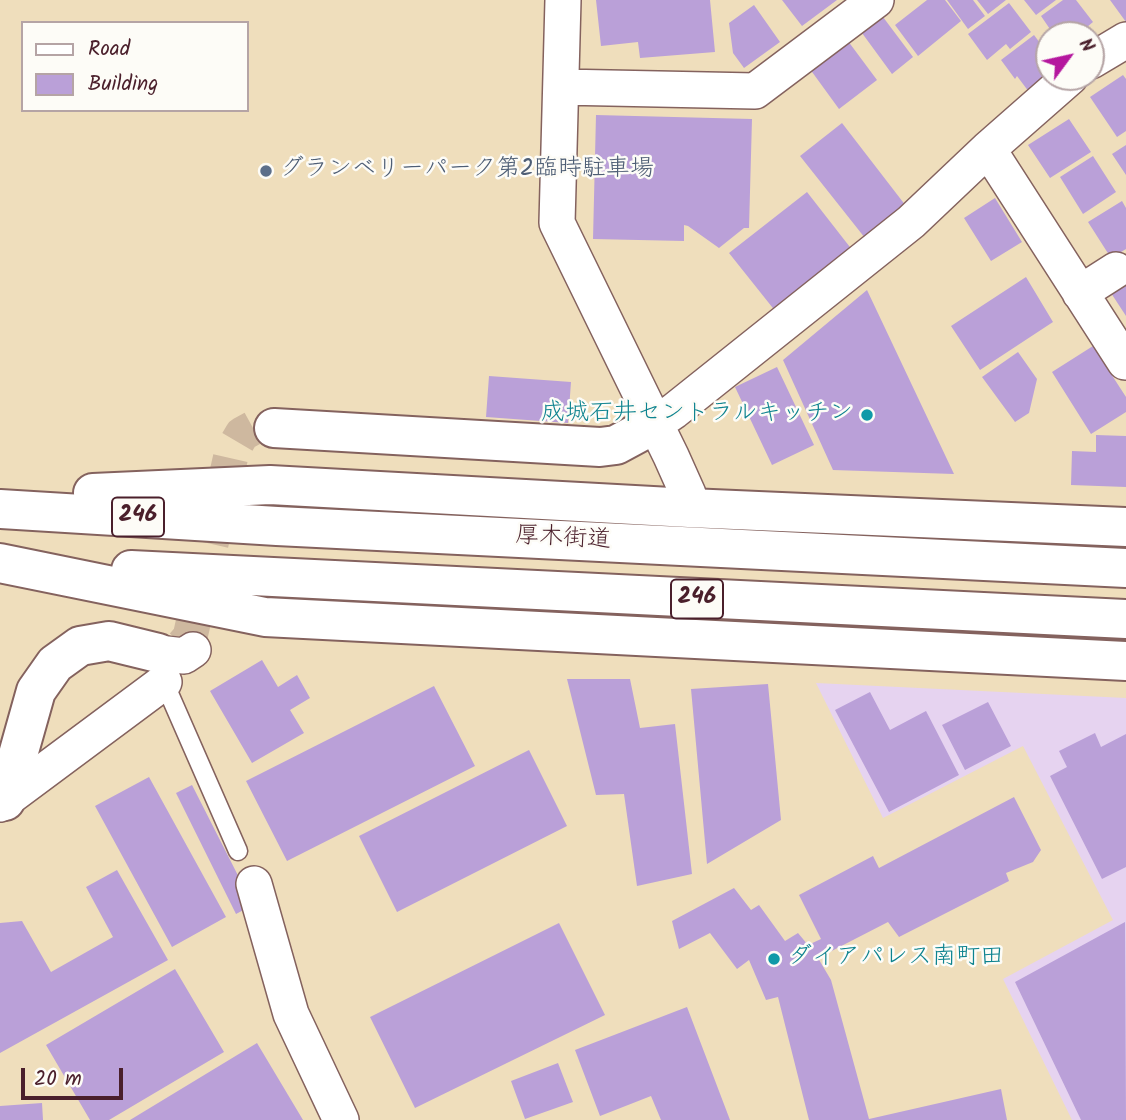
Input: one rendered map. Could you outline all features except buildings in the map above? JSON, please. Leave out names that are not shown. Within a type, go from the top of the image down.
[{"type":"main road","points":[[261,430],[600,447],[616,445],[655,424]]},
{"type":"main road","points":[[0,498],[270,485],[689,508],[1126,527]]},
{"type":"main road","name":"厚木街道","points":[[0,509],[277,526],[1126,568]]},
{"type":"main road","points":[[0,563],[265,617],[1126,661]]},
{"type":"main road","name":"246","points":[[0,563],[1126,619]]},
{"type":"main road","points":[[2,802],[36,691],[54,664],[80,646],[109,641],[175,657]]},
{"type":"street","points":[[563,0],[557,223],[688,494],[689,508]]},
{"type":"street","points":[[561,87],[755,90],[876,0]]},
{"type":"street","points":[[1105,53],[1126,40]]},
{"type":"street","points":[[655,424],[911,222],[1054,91]]},
{"type":"street","points":[[988,149],[1125,362]]},
{"type":"street","points":[[1080,293],[1116,270]]},
{"type":"street","points":[[2,802],[175,657]]},
{"type":"street","points":[[254,884],[291,1014],[341,1120]]},
{"type":"lane","points":[[175,657],[238,851]]},
{"type":"shaded area","points":[[816,683],[1126,698],[1126,1120],[1072,1120],[1003,979],[1113,920],[1023,746],[883,818]]},
{"type":"tunnel","points":[[183,645],[190,637],[232,451],[242,434],[253,428]]},
{"type":"place","name":"グランベリーパーク第2臨時駐車場","points":[[266,171]]},
{"type":"place","name":"成城石井セントラルキッチン","points":[[867,415]]},
{"type":"place","name":"ダイアパレス南町田","points":[[774,959]]}]
